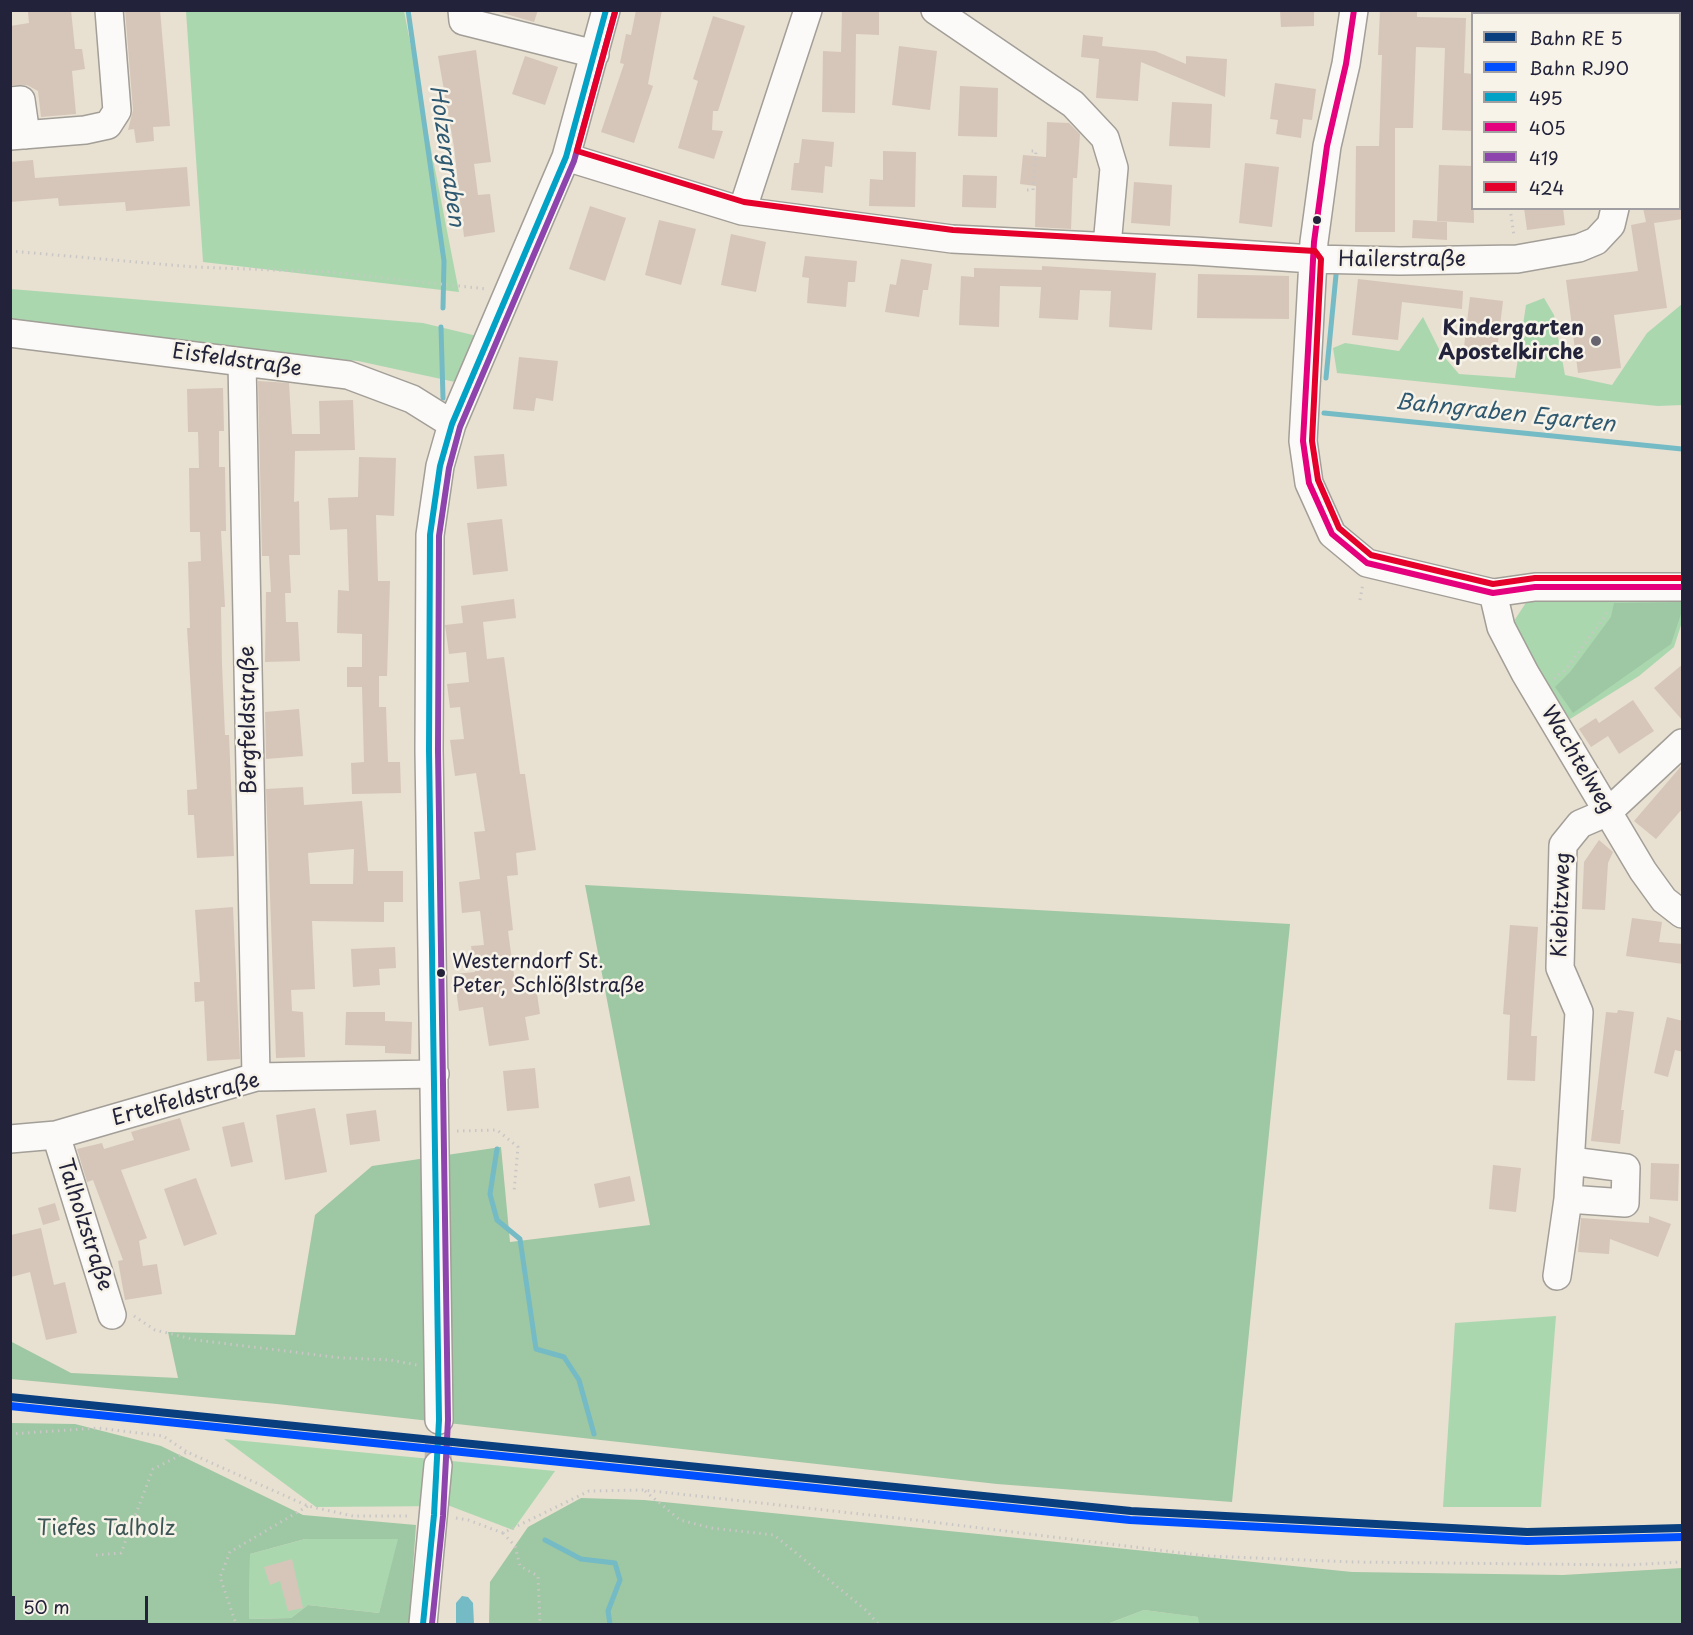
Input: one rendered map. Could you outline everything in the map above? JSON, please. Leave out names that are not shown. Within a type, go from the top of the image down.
[{"type":"street","points":[[10,101],[21,100],[18,135],[86,130],[108,124],[117,111],[109,10]]},
{"type":"street","points":[[462,10],[463,21],[595,54]]},
{"type":"street","points":[[439,1420],[429,750],[430,535],[440,466],[452,424],[566,157],[606,10]]},
{"type":"street","points":[[742,211],[808,10]]},
{"type":"street","points":[[934,10],[1073,104],[1105,138],[1114,168],[1107,246]]},
{"type":"street","points":[[1354,10],[1346,64],[1327,146],[1312,259],[1303,441],[1309,483],[1332,534],[1367,563],[1493,593],[1535,587],[1683,587]]},
{"type":"street","name":"Hailerstraße","points":[[566,157],[742,211],[952,239],[1312,259],[1400,261],[1516,259],[1579,248],[1596,241],[1611,225],[1615,210]]},
{"type":"street","name":"Eisfeldstraße","points":[[10,333],[348,375],[412,399],[452,424]]},
{"type":"street","name":"Bergfeldstraße","points":[[242,362],[256,1077]]},
{"type":"street","name":"Wachtelweg","points":[[1493,593],[1502,627],[1538,695],[1643,871],[1664,900],[1683,914]]},
{"type":"street","name":"Kiebitzweg","points":[[1557,1276],[1568,1199],[1579,1012],[1560,968],[1563,845],[1580,824],[1608,812],[1683,743]]},
{"type":"street","name":"Ertelfeldstraße","points":[[10,1139],[56,1135],[256,1077],[435,1074]]},
{"type":"street","name":"Talholzstraße","points":[[56,1135],[110,1306]]},
{"type":"street","points":[[1568,1199],[1625,1203],[1626,1168],[1570,1161]]},
{"type":"street","points":[[423,1624],[438,1466]]},
{"type":"path","points":[[1027,190],[1033,190],[1036,152],[1030,151]]},
{"type":"path","points":[[1510,210],[1516,259]]},
{"type":"path","points":[[10,251],[194,267],[328,272],[510,291]]},
{"type":"path","points":[[1538,695],[1566,669],[1606,615],[1610,587]]},
{"type":"path","points":[[435,1134],[497,1130],[518,1147],[514,1192]]},
{"type":"path","points":[[110,1306],[155,1330],[196,1340],[342,1358],[390,1360],[438,1370]]},
{"type":"path","points":[[10,1434],[98,1428],[163,1436],[187,1452],[308,1506],[353,1516],[434,1515],[468,1520],[502,1533],[515,1546],[520,1566],[538,1576],[540,1624]]},
{"type":"path","points":[[96,1556],[122,1553],[153,1469],[187,1452]]},
{"type":"path","points":[[502,1533],[589,1491],[643,1490],[924,1521],[1207,1556],[1351,1562],[1628,1565],[1683,1562]]},
{"type":"path","points":[[643,1490],[680,1520],[711,1528],[774,1535],[867,1611],[878,1624]]},
{"type":"path","points":[[235,1621],[220,1577],[230,1552],[308,1506]]},
{"type":"green space","points":[[186,11],[404,11],[459,292],[203,262]]},
{"type":"green space","points":[[11,289],[423,323],[477,336],[455,382],[358,361],[173,344],[11,323]]},
{"type":"green space","points":[[1544,298],[1554,315],[1565,375],[1612,385],[1647,333],[1682,304],[1682,405],[1658,406],[1337,373],[1333,348],[1345,343],[1399,351],[1423,317],[1441,353],[1459,374],[1515,378],[1526,305]]},
{"type":"green space","points":[[1531,595],[1682,595],[1682,622],[1674,647],[1639,676],[1570,719],[1510,627]]},
{"type":"green space","points":[[1682,602],[1682,611],[1671,644],[1573,713],[1555,687],[1571,671],[1611,617],[1614,603]]},
{"type":"green space","points":[[585,885],[1290,924],[1232,1502],[997,1484],[277,1404],[11,1379],[10,1341],[71,1373],[178,1378],[168,1332],[295,1335],[315,1215],[372,1166],[501,1147],[510,1242],[650,1225]]},
{"type":"green space","points":[[1556,1316],[1541,1507],[1443,1507],[1455,1323]]},
{"type":"green space","name":"Tiefes Talholz","points":[[11,1423],[75,1424],[161,1446],[303,1515],[416,1525],[409,1624],[18,1624],[10,1615]],"holes":[[[305,1539],[398,1539],[379,1613],[308,1605],[291,1618],[249,1619],[250,1554]]]},
{"type":"green space","points":[[224,1439],[555,1471],[513,1530],[450,1506],[316,1507]]},
{"type":"green space","points":[[581,1498],[644,1500],[1352,1572],[1563,1575],[1682,1568],[1682,1624],[1199,1624],[1198,1617],[1144,1610],[1107,1624],[489,1624],[490,1582],[528,1527]]},
{"type":"green space","points":[[305,1539],[399,1539],[379,1613],[308,1605],[291,1618],[249,1619],[250,1554]]},
{"type":"green space","points":[[1144,1610],[1199,1617],[1199,1624],[1107,1624]]},
{"type":"water","points":[[462,1596],[468,1597],[473,1603],[474,1624],[456,1624],[456,1603]]},
{"type":"building","points":[[71,10],[75,49],[82,49],[85,69],[72,71],[76,114],[41,117],[38,91],[27,85],[10,85],[10,26],[29,23],[28,12]]},
{"type":"building","points":[[125,10],[160,10],[170,126],[153,127],[154,141],[136,143],[134,129],[128,130],[133,110]]},
{"type":"building","points":[[492,10],[538,10],[534,22]]},
{"type":"building","points":[[636,10],[662,10],[648,84],[653,86],[634,143],[601,132],[624,64],[620,63],[626,34],[631,35]]},
{"type":"building","points":[[842,10],[879,10],[879,35],[856,34],[855,113],[822,112],[823,51],[841,52]]},
{"type":"building","points":[[1280,10],[1314,10],[1314,26],[1281,27]]},
{"type":"building","points":[[1380,10],[1417,10],[1417,17],[1466,18],[1464,73],[1471,74],[1471,131],[1442,130],[1445,48],[1416,47],[1413,128],[1395,128],[1395,232],[1355,232],[1356,146],[1379,146],[1382,55],[1378,55]]},
{"type":"building","points":[[713,16],[745,26],[718,111],[713,111],[712,130],[723,131],[714,159],[678,148],[698,81],[693,79]]},
{"type":"building","points":[[1083,35],[1103,37],[1102,46],[1155,51],[1186,64],[1186,56],[1227,59],[1225,97],[1141,62],[1138,101],[1096,98],[1099,59],[1081,57]]},
{"type":"building","points":[[899,46],[937,51],[930,110],[892,105]]},
{"type":"building","points":[[476,50],[491,162],[474,164],[478,195],[490,194],[495,232],[464,237],[454,147],[438,56]]},
{"type":"building","points":[[525,56],[558,67],[545,105],[512,94]]},
{"type":"building","points":[[1275,83],[1316,89],[1312,120],[1303,119],[1301,138],[1276,134],[1278,120],[1270,119]]},
{"type":"building","points":[[960,86],[998,88],[997,137],[958,136]]},
{"type":"building","points":[[1172,102],[1212,104],[1210,148],[1169,146]]},
{"type":"building","points":[[1047,122],[1069,123],[1080,134],[1077,178],[1073,178],[1071,229],[1035,227],[1036,186],[1020,184],[1023,155],[1046,157]]},
{"type":"building","points":[[802,139],[834,142],[832,167],[825,166],[823,193],[791,190],[794,163],[799,163]]},
{"type":"building","points":[[883,151],[916,152],[915,207],[869,206],[870,179],[883,180]]},
{"type":"building","points":[[33,160],[35,178],[187,167],[190,206],[126,211],[125,202],[59,206],[58,198],[10,202],[10,162]]},
{"type":"building","points":[[1245,163],[1279,167],[1272,227],[1239,223]]},
{"type":"building","points":[[1439,165],[1471,166],[1471,210],[1474,210],[1474,223],[1437,221]]},
{"type":"building","points":[[963,175],[997,176],[996,208],[962,207]]},
{"type":"building","points":[[1134,182],[1172,185],[1170,226],[1131,223]]},
{"type":"building","points":[[590,206],[626,218],[605,281],[569,269]]},
{"type":"building","name":"Kindergarten Apostelkirche","points":[[1683,208],[1683,219],[1654,223],[1667,308],[1614,315],[1621,368],[1578,373],[1566,280],[1638,271],[1631,225],[1646,222],[1643,210],[1681,210]]},
{"type":"building","points":[[1524,210],[1563,210],[1565,225],[1527,230]]},
{"type":"building","points":[[659,220],[696,229],[681,285],[645,275]]},
{"type":"building","points":[[1413,220],[1447,222],[1447,240],[1412,238]]},
{"type":"building","points":[[731,234],[766,242],[756,292],[721,285]]},
{"type":"building","points":[[805,256],[857,261],[855,282],[848,282],[846,307],[807,303],[809,278],[802,277]]},
{"type":"building","points":[[901,259],[932,264],[928,290],[923,290],[919,317],[885,312],[890,284],[896,285]]},
{"type":"building","points":[[1042,266],[1156,273],[1152,330],[1109,327],[1111,291],[1080,290],[1078,320],[1039,318],[1041,287],[1000,286],[999,327],[959,325],[961,276],[974,277],[974,268],[1042,270]]},
{"type":"building","points":[[1198,274],[1289,276],[1289,319],[1197,318]]},
{"type":"building","points":[[1358,279],[1463,291],[1462,309],[1402,302],[1398,340],[1352,335]]},
{"type":"building","points":[[1470,297],[1503,301],[1496,359],[1463,355]]},
{"type":"building","points":[[519,357],[558,361],[553,401],[536,398],[534,411],[513,409]]},
{"type":"building","points":[[258,381],[289,383],[292,434],[320,434],[319,401],[353,400],[355,450],[295,451],[294,502],[299,501],[300,555],[289,555],[291,593],[285,593],[286,622],[298,622],[300,661],[265,662],[266,592],[271,592],[269,556],[262,556]]},
{"type":"building","points":[[223,388],[224,431],[219,431],[219,467],[225,467],[226,531],[221,531],[225,607],[221,607],[222,664],[225,735],[229,735],[234,856],[197,858],[194,815],[188,815],[187,790],[197,789],[187,628],[190,628],[188,562],[201,561],[200,532],[190,532],[189,468],[199,468],[198,432],[188,432],[187,389]]},
{"type":"building","points":[[504,454],[507,486],[477,489],[474,456]]},
{"type":"building","points":[[359,457],[396,458],[394,516],[376,515],[378,581],[390,581],[387,676],[379,676],[379,707],[386,707],[388,762],[400,762],[401,793],[352,794],[351,763],[364,762],[362,687],[347,687],[347,667],[362,667],[362,634],[337,633],[338,590],[349,591],[347,529],[330,530],[328,498],[358,497]]},
{"type":"building","points":[[502,519],[508,571],[473,575],[467,523]]},
{"type":"building","points":[[514,599],[516,618],[483,622],[487,659],[504,657],[520,774],[525,774],[536,850],[516,853],[518,875],[507,876],[513,930],[508,931],[516,990],[536,987],[540,1014],[525,1017],[529,1040],[489,1046],[483,1007],[459,1011],[454,974],[475,972],[471,946],[484,945],[480,911],[462,913],[459,882],[480,879],[474,832],[485,831],[476,773],[455,776],[450,740],[464,739],[460,707],[450,708],[447,684],[469,682],[466,652],[449,654],[445,625],[463,623],[461,606]]},
{"type":"building","points":[[1683,664],[1683,721],[1654,688]]},
{"type":"building","points":[[1633,700],[1654,731],[1619,754],[1608,736],[1591,747],[1579,729],[1596,718],[1599,723]]},
{"type":"building","points":[[299,709],[303,756],[266,759],[265,712]]},
{"type":"building","points":[[1683,764],[1683,808],[1656,839],[1634,821]]},
{"type":"building","points":[[303,787],[304,805],[362,801],[368,871],[403,871],[403,902],[384,902],[384,922],[312,921],[315,989],[291,990],[292,1011],[303,1012],[305,1057],[276,1058],[266,789]],"holes":[[[354,849],[353,884],[310,884],[308,853]]]},
{"type":"building","points":[[1599,840],[1613,852],[1608,863],[1605,910],[1582,909],[1584,862]]},
{"type":"building","points":[[233,907],[240,1059],[207,1061],[204,1001],[195,1002],[194,982],[200,982],[195,910]]},
{"type":"building","points":[[1632,918],[1662,922],[1659,942],[1683,944],[1683,964],[1626,956]]},
{"type":"building","points":[[1510,925],[1538,927],[1531,1036],[1537,1036],[1535,1081],[1507,1080],[1510,1015],[1503,1014]]},
{"type":"building","points":[[395,947],[396,968],[379,969],[380,985],[353,987],[351,949]]},
{"type":"building","points":[[1618,1010],[1634,1012],[1621,1110],[1624,1110],[1620,1144],[1591,1141],[1606,1012],[1617,1013]]},
{"type":"building","points":[[346,1012],[385,1012],[385,1021],[412,1022],[411,1054],[385,1053],[385,1046],[345,1045]]},
{"type":"building","points":[[1667,1017],[1683,1021],[1683,1052],[1675,1050],[1668,1077],[1654,1073]]},
{"type":"building","points":[[535,1068],[539,1108],[507,1111],[503,1071]]},
{"type":"building","points":[[315,1108],[327,1172],[285,1180],[276,1115]]},
{"type":"building","points":[[376,1110],[380,1141],[350,1145],[346,1114]]},
{"type":"building","points":[[180,1118],[190,1150],[121,1170],[147,1238],[139,1241],[143,1266],[157,1264],[162,1294],[125,1300],[118,1261],[123,1260],[93,1180],[87,1182],[77,1149],[102,1143],[104,1149],[134,1140],[131,1132]]},
{"type":"building","points":[[244,1122],[253,1162],[231,1167],[222,1127]]},
{"type":"building","points":[[1651,1163],[1679,1164],[1678,1201],[1650,1199]]},
{"type":"building","points":[[1493,1165],[1521,1168],[1516,1212],[1489,1209]]},
{"type":"building","points":[[630,1176],[635,1201],[599,1208],[594,1184]]},
{"type":"building","points":[[196,1178],[217,1234],[184,1246],[164,1189]]},
{"type":"building","points":[[55,1203],[60,1220],[43,1225],[38,1208]]},
{"type":"building","points":[[1649,1216],[1671,1224],[1658,1257],[1610,1239],[1609,1254],[1578,1252],[1581,1218],[1649,1223]]},
{"type":"building","points":[[41,1228],[54,1285],[65,1282],[77,1333],[46,1340],[30,1272],[11,1277],[11,1235]]},
{"type":"building","points":[[292,1559],[303,1608],[288,1611],[280,1581],[270,1585],[264,1567]]},
{"type":"waterway","name":"Holzergraben","points":[[408,10],[444,261],[443,308]]},
{"type":"waterway","points":[[1326,378],[1336,275]]},
{"type":"waterway","name":"Holzergraben","points":[[441,327],[443,398]]},
{"type":"waterway","name":"Bahngraben Egarten","points":[[1324,413],[1682,449]]},
{"type":"waterway","name":"Holzergraben","points":[[497,1149],[490,1194],[497,1220],[520,1239],[536,1349],[564,1357],[579,1380],[594,1434]]},
{"type":"waterway","name":"Holzergraben","points":[[545,1540],[581,1559],[615,1563],[620,1580],[608,1611],[610,1624]]},
{"type":"tunnel","points":[[438,1465],[439,1420]]},
{"type":"transit line","name":"495","points":[[423,1624],[434,1515],[439,1420],[429,750],[430,535],[440,466],[452,424],[566,157],[606,10]]},
{"type":"transit line","name":"405","points":[[1354,10],[1346,64],[1327,146],[1314,242],[1303,441],[1309,483],[1332,534],[1367,563],[1493,593],[1535,587],[1682,587]]},
{"type":"transit line","name":"419","points":[[432,1624],[443,1516],[448,1420],[438,750],[439,536],[449,468],[460,427],[574,161],[615,12]]},
{"type":"transit line","name":"424","points":[[615,12],[577,151],[744,202],[953,230],[1315,251],[1321,259],[1312,441],[1318,480],[1339,528],[1371,555],[1493,584],[1535,578],[1682,578]]},
{"type":"transit line","points":[[10,1397],[1131,1511],[1527,1532],[1682,1528]]},
{"type":"rail line","name":"RJ90","points":[[10,1406],[1130,1520],[1527,1541],[1682,1537]]},
{"type":"place","name":"Kindergarten Apostelkirche","points":[[1596,341]]},
{"type":"place","name":"Westerndorf St. Peter, Schlößlstraße","points":[[441,973]]}]
